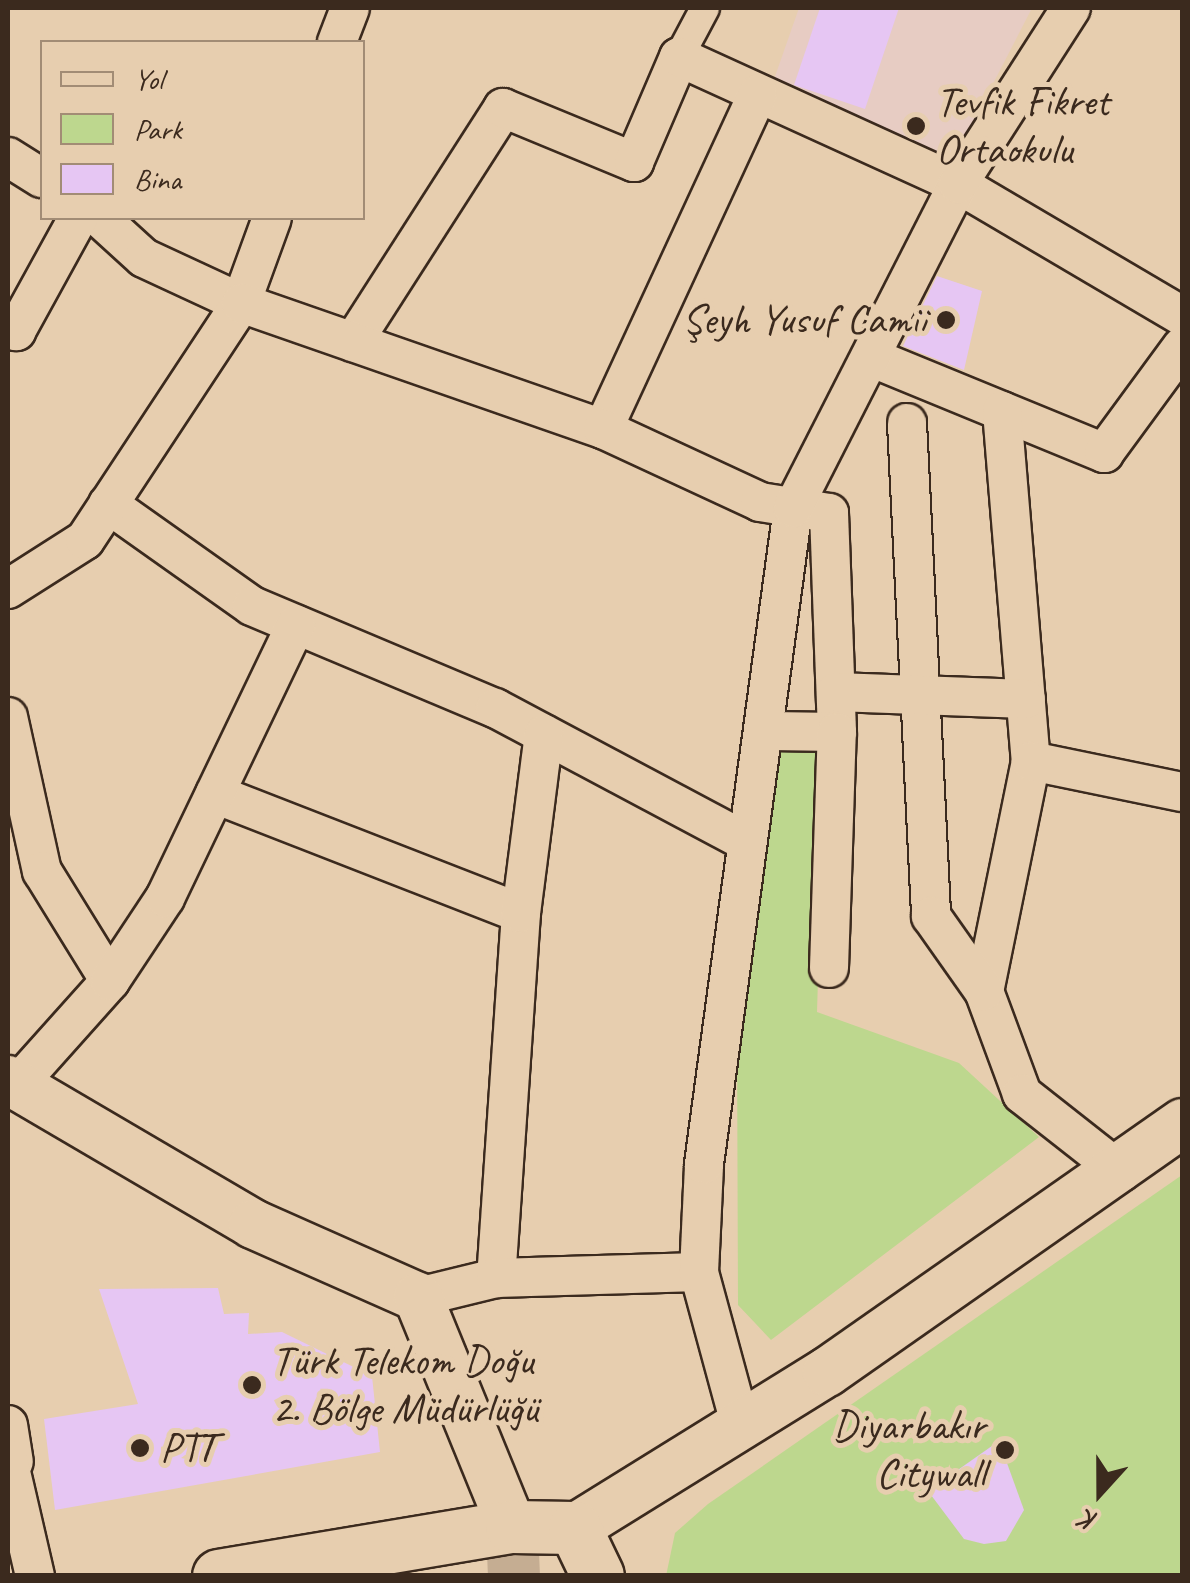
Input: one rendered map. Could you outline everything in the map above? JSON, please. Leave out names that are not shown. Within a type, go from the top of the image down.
[{"type":"main road","points":[[219,1576],[512,1528],[575,1528],[598,1576]]},
{"type":"street","points":[[338,40],[350,8]]},
{"type":"street","points":[[353,342],[503,108],[634,162],[679,57],[705,8]]},
{"type":"street","points":[[741,1427],[699,1272],[741,838],[770,731],[793,508],[875,358],[958,184],[1071,8]]},
{"type":"street","points":[[679,57],[958,184],[1182,316]]},
{"type":"street","points":[[603,429],[758,94]]},
{"type":"street","points":[[8,158],[40,177]]},
{"type":"street","points":[[8,328],[16,331],[77,220]]},
{"type":"street","points":[[102,220],[144,258],[241,302],[603,429],[793,508],[829,512],[837,732],[829,968]]},
{"type":"street","points":[[8,590],[85,540],[241,302],[271,220]]},
{"type":"street","points":[[875,358],[1104,453],[1182,347]]},
{"type":"street","points":[[984,991],[1030,761],[1002,411]]},
{"type":"street","points":[[907,423],[931,916],[984,991],[1022,1094],[1121,1172]]},
{"type":"street","points":[[108,504],[252,606],[544,734],[741,838]]},
{"type":"street","points":[[296,625],[215,794],[110,981],[12,1082],[254,1224],[418,1297],[496,1278],[699,1272]]},
{"type":"street","points":[[836,692],[1026,699]]},
{"type":"street","points":[[8,726],[42,871],[110,981]]},
{"type":"street","points":[[770,731],[837,732]]},
{"type":"street","points":[[496,1278],[521,913],[544,734]]},
{"type":"street","points":[[1030,761],[1182,792]]},
{"type":"street","points":[[215,794],[521,913]]},
{"type":"street","points":[[575,1528],[741,1427],[1121,1172],[1182,1123]]},
{"type":"street","points":[[418,1297],[512,1528]]},
{"type":"street","points":[[10,1449],[34,1576]]},
{"type":"shaded area","name":"Tevfik Fikret Ortaokulu","points":[[799,8],[1032,8],[950,167],[772,85]]},
{"type":"green space","points":[[781,744],[825,749],[817,1012],[959,1063],[1039,1137],[771,1340],[738,1305],[737,1037],[756,835]]},
{"type":"green space","points":[[1182,1175],[1182,1575],[666,1576],[675,1533],[708,1504]]},
{"type":"building","points":[[820,8],[899,8],[865,109],[794,85]]},
{"type":"building","name":"Şeyh Yusuf Camii","points":[[937,276],[982,291],[964,370],[903,346]]},
{"type":"building","name":"Türk Telekom Doğu 2. Bölge Müdürlüğü","points":[[218,1288],[224,1314],[249,1313],[248,1334],[282,1332],[372,1376],[380,1452],[55,1510],[44,1419],[138,1404],[99,1289]]},
{"type":"building","points":[[999,1441],[1024,1510],[1006,1541],[984,1544],[964,1539],[928,1491]]},
{"type":"tunnel","points":[[512,1527],[514,1576]]},
{"type":"place","name":"Tevfik Fikret Ortaokulu","points":[[916,126]]},
{"type":"place","name":"Şeyh Yusuf Camii","points":[[946,320]]},
{"type":"place","name":"Türk Telekom Doğu 2. Bölge Müdürlüğü","points":[[252,1385]]},
{"type":"place","name":"PTT","points":[[140,1448]]},
{"type":"place","name":"Diyarbakır Citywall","points":[[1005,1450]]}]
